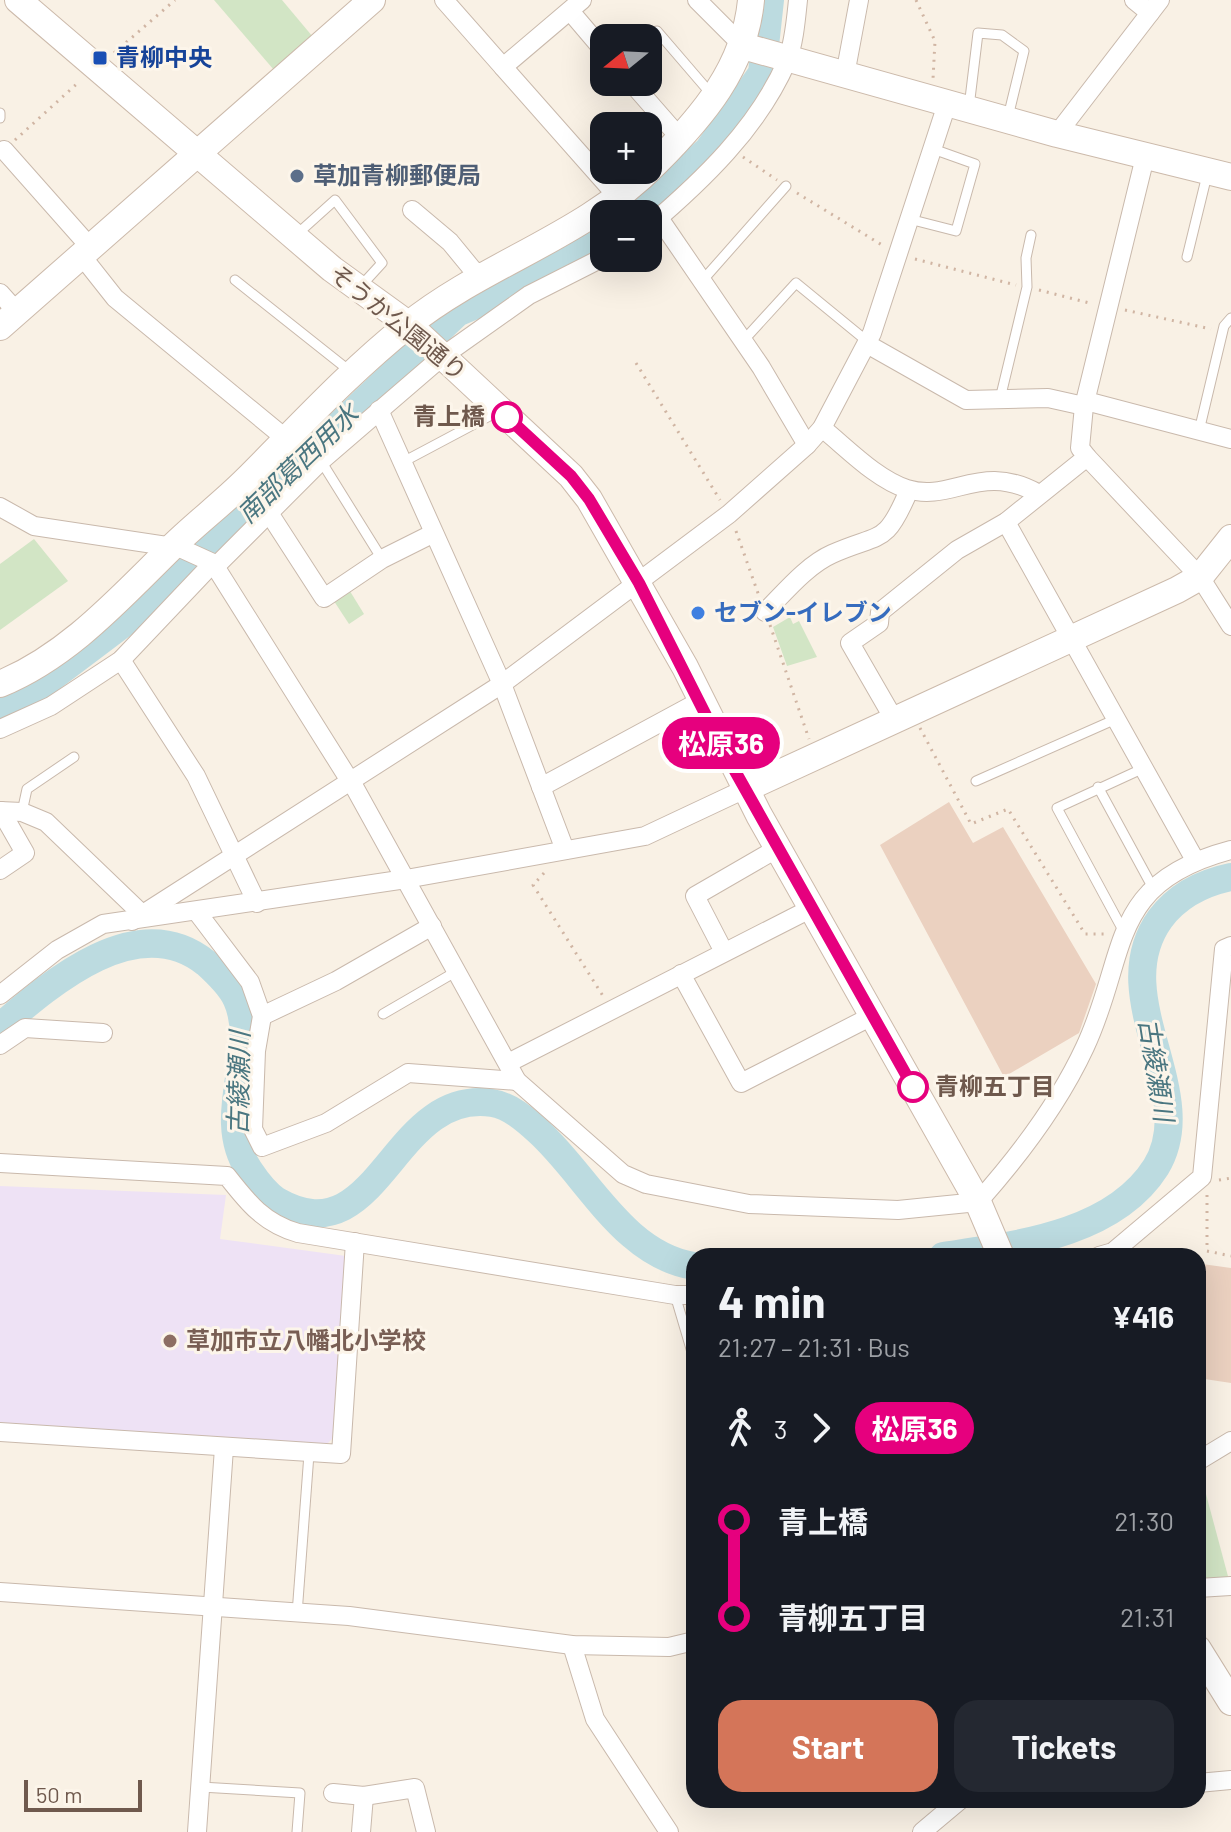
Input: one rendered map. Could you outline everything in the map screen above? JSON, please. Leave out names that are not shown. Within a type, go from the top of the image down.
[{"type":"street","name":"そうか公園通り","points":[[18,0],[294,237],[358,289],[412,327],[571,476],[589,499],[639,583],[702,700],[745,789],[981,1209],[998,1248]]},
{"type":"street","points":[[6,311],[85,251],[372,0]]},
{"type":"street","points":[[444,0],[618,197]]},
{"type":"street","points":[[697,0],[748,48],[950,102],[1007,121],[1219,175]]},
{"type":"street","points":[[0,684],[63,647],[106,614],[245,481],[351,372],[487,276],[584,221],[618,197],[680,138],[748,48],[751,0]]},
{"type":"street","points":[[662,213],[736,142],[785,59],[798,0]]},
{"type":"street","points":[[845,75],[859,0]]},
{"type":"street","points":[[1057,134],[1155,7],[1134,0]]},
{"type":"street","points":[[503,67],[576,6],[590,28]]},
{"type":"street","points":[[643,96],[680,138]]},
{"type":"street","points":[[138,918],[502,684],[729,514],[807,445],[822,428],[867,343],[950,102]]},
{"type":"street","points":[[4,150],[85,251],[115,298],[285,438]]},
{"type":"street","points":[[1145,157],[1085,403],[1080,448],[1200,577],[1231,626]]},
{"type":"street","points":[[412,210],[450,242],[473,270],[487,276]]},
{"type":"street","points":[[662,233],[702,281],[807,445]]},
{"type":"street","points":[[0,729],[51,706],[121,660],[214,564],[321,461],[440,353],[529,295],[590,264]]},
{"type":"street","points":[[867,343],[966,400],[1048,398],[1085,403],[1231,439]]},
{"type":"street","points":[[379,410],[432,534],[460,586],[502,684],[562,850]]},
{"type":"street","points":[[822,428],[887,479],[909,490],[932,490],[970,481],[1002,480],[1018,482],[1039,494]]},
{"type":"street","points":[[906,721],[850,643],[879,623],[880,612],[957,550],[1006,522],[1087,457]]},
{"type":"street","points":[[772,608],[831,554],[863,545],[889,529],[909,490]]},
{"type":"street","points":[[0,507],[34,526],[57,532],[177,547],[214,564],[350,781],[517,1081],[623,1174],[646,1184],[749,1204],[898,1210],[981,1209],[1073,1070],[1086,1045],[1123,934],[1153,888],[1195,860],[1231,850]]},
{"type":"street","points":[[269,513],[324,598],[382,559],[432,534]]},
{"type":"street","points":[[1006,522],[1195,860]]},
{"type":"street","points":[[0,995],[74,938],[103,924],[406,879],[645,836],[745,789],[906,721],[1200,577],[1231,538]]},
{"type":"street","points":[[121,660],[196,776],[257,903]]},
{"type":"street","points":[[541,787],[702,700]]},
{"type":"street","points":[[0,811],[22,812],[46,822],[138,918]]},
{"type":"street","points":[[0,811],[25,853],[0,870]]},
{"type":"street","points":[[724,952],[695,896],[778,848]]},
{"type":"street","points":[[508,1063],[812,908]]},
{"type":"street","points":[[197,912],[250,982],[262,1016],[253,1129],[262,1147],[326,1123],[408,1073],[517,1081]]},
{"type":"street","points":[[262,1016],[336,981],[432,926]]},
{"type":"street","points":[[1118,1248],[1202,1177],[1226,992],[1224,949],[1231,946]]},
{"type":"street","points":[[681,974],[741,1083],[872,1016]]},
{"type":"street","points":[[0,1045],[25,1028],[103,1033]]},
{"type":"street","points":[[0,1163],[227,1176],[250,1206],[270,1222],[298,1233],[684,1295]]},
{"type":"street","points":[[0,1432],[341,1454],[355,1242]]},
{"type":"street","points":[[1206,1456],[1231,1441]]},
{"type":"street","points":[[197,1832],[224,1448]]},
{"type":"street","points":[[1206,1588],[1231,1586]]},
{"type":"street","points":[[0,1592],[349,1616],[572,1645],[669,1647],[686,1643]]},
{"type":"street","points":[[572,1645],[595,1719],[669,1832]]},
{"type":"street","points":[[1206,1662],[1231,1702]]},
{"type":"street","points":[[1206,1782],[1231,1780]]},
{"type":"street","points":[[333,1793],[364,1796],[415,1788],[426,1832]]},
{"type":"street","points":[[361,1832],[364,1796]]},
{"type":"street","points":[[922,1832],[950,1808]]},
{"type":"lane","points":[[950,102],[978,33],[1002,35],[1024,51],[1007,121]]},
{"type":"lane","points":[[662,37],[713,97]]},
{"type":"lane","points":[[909,219],[956,231],[975,164],[933,149]]},
{"type":"lane","points":[[1187,257],[1219,175]]},
{"type":"lane","points":[[702,281],[786,186]]},
{"type":"lane","points":[[294,237],[335,200],[382,263],[358,289]]},
{"type":"lane","points":[[1000,399],[1027,287],[1026,258],[1031,235]]},
{"type":"lane","points":[[235,280],[351,372]]},
{"type":"lane","points":[[743,341],[796,283],[867,343]]},
{"type":"lane","points":[[1199,431],[1223,331],[1231,318]]},
{"type":"lane","points":[[401,463],[500,411]]},
{"type":"lane","points":[[321,461],[382,559]]},
{"type":"lane","points":[[976,781],[1116,719]]},
{"type":"lane","points":[[22,812],[27,789],[74,757]]},
{"type":"lane","points":[[1123,934],[1057,808],[1145,768]]},
{"type":"lane","points":[[1098,787],[1153,888]]},
{"type":"lane","points":[[383,1014],[457,971]]},
{"type":"lane","points":[[297,1614],[309,1454]]},
{"type":"lane","points":[[201,1787],[300,1793],[297,1832]]},
{"type":"path","points":[[916,0],[935,41],[950,102]]},
{"type":"path","points":[[1110,306],[1223,331]]},
{"type":"path","points":[[636,363],[729,514],[772,608],[816,758]]},
{"type":"path","points":[[906,721],[971,824],[1008,809],[1085,934],[1123,934]]},
{"type":"path","points":[[562,850],[561,862],[533,885],[612,1010]]},
{"type":"path","points":[[1207,1193],[1207,1251],[1231,1256]]},
{"type":"shaded area","name":"草加市立八幡北小学校","points":[[0,1186],[226,1195],[220,1239],[346,1256],[334,1437],[326,1445],[0,1425]]},
{"type":"green space","points":[[214,0],[282,0],[318,43],[280,77]]},
{"type":"green space","points":[[34,539],[68,581],[0,630],[0,564]]},
{"type":"green space","points":[[348,588],[364,614],[349,624],[332,598]]},
{"type":"green space","points":[[790,617],[793,624],[799,621],[817,657],[787,666],[773,627]]},
{"type":"green space","points":[[1206,1494],[1229,1580],[1206,1581]]},
{"type":"building","points":[[949,802],[973,843],[1003,827],[1096,984],[1079,1033],[1004,1077],[880,845]]},
{"type":"building","points":[[1206,1265],[1231,1268],[1231,1383],[1206,1379]]},
{"type":"waterway","name":"南部葛西用水","points":[[650,200],[708,150],[762,73],[770,0]]},
{"type":"waterway","name":"南部葛西用水","points":[[0,708],[19,702],[157,598],[457,313],[506,292],[590,241]]},
{"type":"waterway","name":"古綾瀬川","points":[[995,1248],[1031,1241],[1089,1222],[1115,1208],[1137,1190],[1156,1167],[1167,1138],[1168,1108],[1146,1012],[1142,980],[1146,949],[1160,919],[1175,903],[1201,887],[1231,877]]},
{"type":"waterway","name":"古綾瀬川","points":[[0,1027],[70,972],[97,958],[125,947],[152,943],[180,948],[206,963],[237,1000],[243,1020],[244,1040],[235,1105],[239,1149],[255,1179],[277,1201],[312,1213],[340,1208],[363,1192],[430,1120],[458,1105],[492,1103],[511,1110],[538,1131],[626,1230],[669,1259],[686,1264]]},
{"type":"bus line","name":"松原36","points":[[507,417],[571,476],[589,499],[685,667],[726,755],[759,815],[913,1087]]},
{"type":"place","name":"青柳中央","points":[[100,58]]},
{"type":"place","name":"草加青柳郵便局","points":[[297,176]]},
{"type":"place","name":"青上橋","points":[[507,417]]},
{"type":"place","name":"セブン-イレブン","points":[[698,613]]},
{"type":"place","name":"青柳五丁目","points":[[913,1087]]},
{"type":"place","name":"草加市立八幡北小学校","points":[[170,1341]]}]
